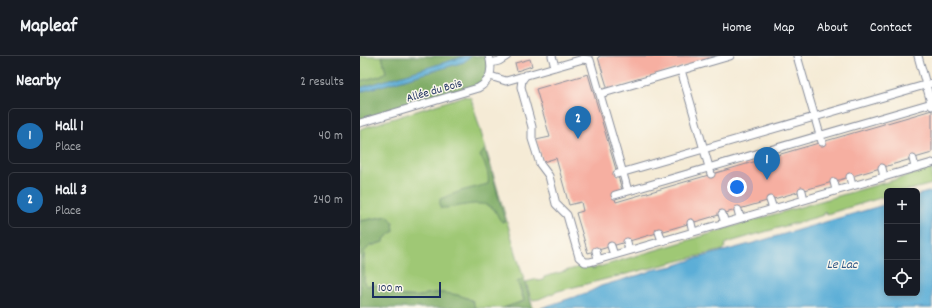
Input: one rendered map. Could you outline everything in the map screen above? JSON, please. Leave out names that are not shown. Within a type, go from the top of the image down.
[{"type":"street","points":[[507,56],[499,61],[490,59],[490,76],[506,81],[563,64],[583,59],[590,60],[620,173],[622,195],[821,139],[932,104],[929,84],[918,56]]},
{"type":"street","points":[[552,56],[555,67]]},
{"type":"street","points":[[561,56],[563,64]]},
{"type":"street","points":[[597,91],[681,70],[720,57],[730,56]]},
{"type":"street","points":[[798,56],[821,139]]},
{"type":"street","points":[[681,70],[710,171]]},
{"type":"street","points":[[526,75],[522,80],[521,87],[532,127],[532,140],[540,164],[550,178],[556,204],[568,218],[580,259],[587,262],[932,163]]},
{"type":"street","name":"Allée du Bois","points":[[360,123],[472,90],[484,84],[490,76]]},
{"type":"street","points":[[620,173],[929,84]]},
{"type":"street","points":[[913,159],[915,167]]},
{"type":"street","points":[[882,168],[884,176]]},
{"type":"street","points":[[850,177],[852,186]]},
{"type":"street","points":[[834,182],[836,190]]},
{"type":"street","points":[[802,191],[804,200]]},
{"type":"street","points":[[770,200],[773,209]]},
{"type":"street","points":[[738,210],[740,218]]},
{"type":"street","points":[[722,214],[725,222]]},
{"type":"street","points":[[691,223],[693,232]]},
{"type":"street","points":[[659,232],[662,241]]},
{"type":"street","points":[[627,242],[630,250]]},
{"type":"street","points":[[611,246],[614,255]]},
{"type":"street","points":[[596,251],[598,260]]},
{"type":"green space","points":[[360,56],[382,56],[386,72],[380,76],[360,81]]},
{"type":"green space","points":[[382,56],[487,56],[489,65],[486,78],[476,86],[360,120],[360,81],[380,76],[386,72]]},
{"type":"green space","points":[[464,96],[471,98],[524,280],[521,280],[518,283],[524,301],[503,308],[475,308],[473,301],[451,294],[438,293],[426,294],[423,296],[403,296],[393,293],[383,287],[374,285],[368,286],[364,283],[364,252],[370,246],[383,242],[384,238],[394,231],[388,216],[360,221],[360,129]]},
{"type":"green space","points":[[484,150],[486,152],[505,221],[502,222],[493,208],[486,205],[473,204],[440,208],[440,199],[461,191],[488,184],[488,173],[480,156]]},
{"type":"green space","points":[[932,169],[932,184],[917,188],[884,188],[884,197],[827,214],[824,212],[824,215],[726,243],[723,250],[558,291],[539,299],[533,300],[530,296],[526,282],[538,279],[538,281],[544,280],[544,277],[583,266],[591,266],[592,269]]},
{"type":"green space","points":[[388,216],[393,222],[394,231],[385,238],[383,242],[370,246],[364,252],[364,283],[368,286],[374,285],[383,287],[393,293],[403,296],[423,296],[426,294],[438,293],[457,295],[473,301],[475,308],[360,308],[360,221]]},
{"type":"green space","points":[[524,280],[533,308],[503,308],[524,301],[517,282]]},
{"type":"water","points":[[466,56],[471,56],[464,62],[360,92],[360,88]]},
{"type":"water","name":"Le Lac","points":[[932,191],[932,308],[541,308],[589,292],[601,286],[652,270],[674,266],[884,205],[884,296],[920,296],[920,194]]},
{"type":"building","points":[[718,56],[608,90],[598,57]]},
{"type":"building","points":[[530,59],[532,66],[517,71],[515,63]]},
{"type":"building","points":[[588,74],[622,190],[613,193],[616,202],[932,110],[932,153],[588,253],[576,213],[583,211],[581,202],[569,205],[556,158],[543,162],[536,140],[550,137],[536,89]]},
{"type":"place","name":"Hall 3","points":[[578,139]]},
{"type":"place","name":"Hall 1","points":[[767,180]]}]
